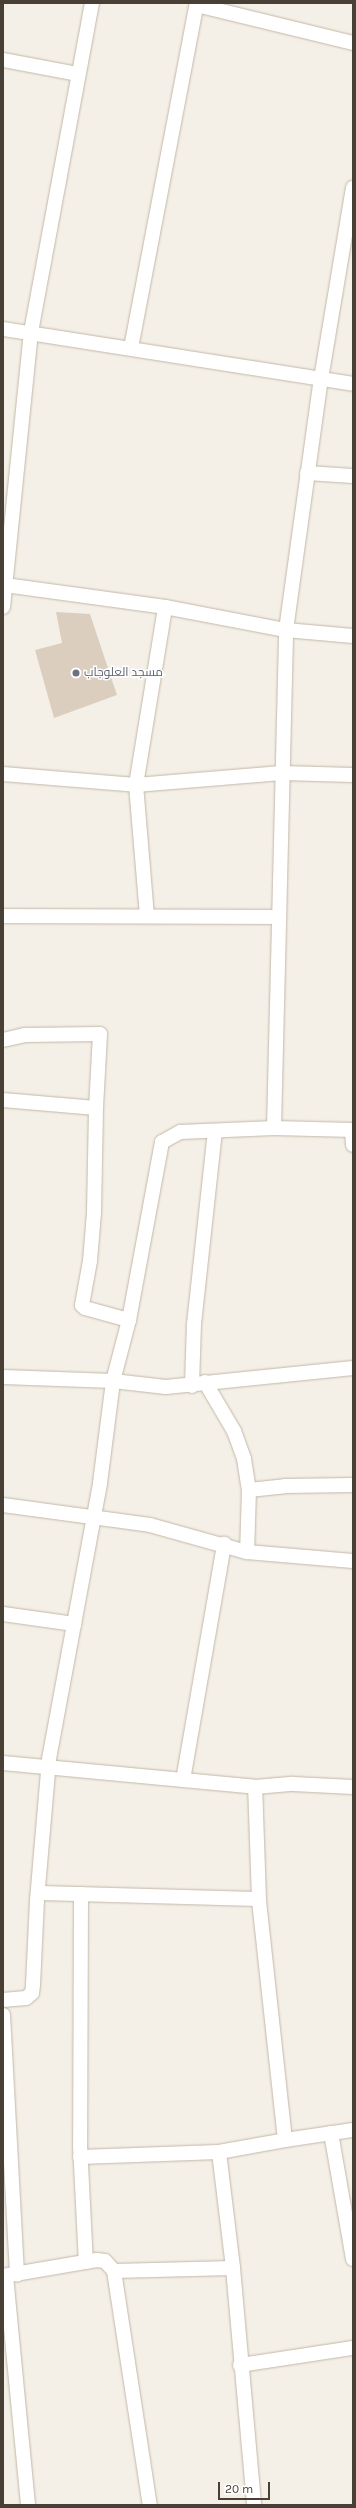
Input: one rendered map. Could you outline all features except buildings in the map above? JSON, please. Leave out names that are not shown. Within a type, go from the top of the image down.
[{"type":"street","points":[[3,607],[31,332],[77,74],[92,3]]},
{"type":"street","points":[[131,348],[197,4],[353,43]]},
{"type":"street","points":[[3,60],[77,74]]},
{"type":"street","points":[[274,1128],[286,630],[321,379],[353,188]]},
{"type":"street","points":[[3,329],[31,332],[353,384]]},
{"type":"street","points":[[307,473],[353,476]]},
{"type":"street","points":[[5,585],[165,607],[286,630],[353,636]]},
{"type":"street","points":[[148,916],[136,785],[165,607]]},
{"type":"street","points":[[3,774],[136,785],[282,773],[353,775]]},
{"type":"street","points":[[3,916],[279,917]]},
{"type":"street","points":[[3,1040],[25,1035],[100,1034],[96,1108],[94,1213],[90,1261],[82,1305],[85,1308],[129,1320]]},
{"type":"street","points":[[3,1100],[96,1108]]},
{"type":"street","points":[[3,2000],[26,1998],[32,1993],[38,1893],[49,1767],[100,1483],[113,1381],[129,1320],[162,1142],[180,1132],[274,1128],[352,1130],[353,1145]]},
{"type":"street","points":[[215,1131],[194,1324],[199,1384],[234,1431],[244,1459],[249,1490],[247,1552]]},
{"type":"street","points":[[3,1377],[113,1381],[166,1387],[353,1368]]},
{"type":"street","points":[[249,1490],[285,1486],[353,1485]]},
{"type":"street","points":[[3,1505],[150,1525],[224,1544],[247,1552],[353,1561]]},
{"type":"street","points":[[183,1780],[224,1544]]},
{"type":"street","points":[[3,1614],[74,1624]]},
{"type":"street","points":[[3,1763],[255,1787],[293,1784],[353,1786]]},
{"type":"street","points":[[255,1787],[259,1899],[285,2140]]},
{"type":"street","points":[[38,1893],[259,1899]]},
{"type":"street","points":[[81,1894],[80,2156],[86,2262]]},
{"type":"street","points":[[3,2015],[6,2106],[8,2276],[28,2505]]},
{"type":"street","points":[[80,2156],[219,2152],[353,2130]]},
{"type":"street","points":[[331,2133],[353,2259]]},
{"type":"street","points":[[219,2152],[233,2268],[240,2365],[254,2505]]},
{"type":"street","points":[[8,2276],[86,2262],[105,2261],[114,2272],[150,2505]]},
{"type":"street","points":[[114,2272],[233,2268]]},
{"type":"street","points":[[240,2365],[353,2348]]},
{"type":"place","name":"مسجد العلوجاب","points":[[76,673]]}]
